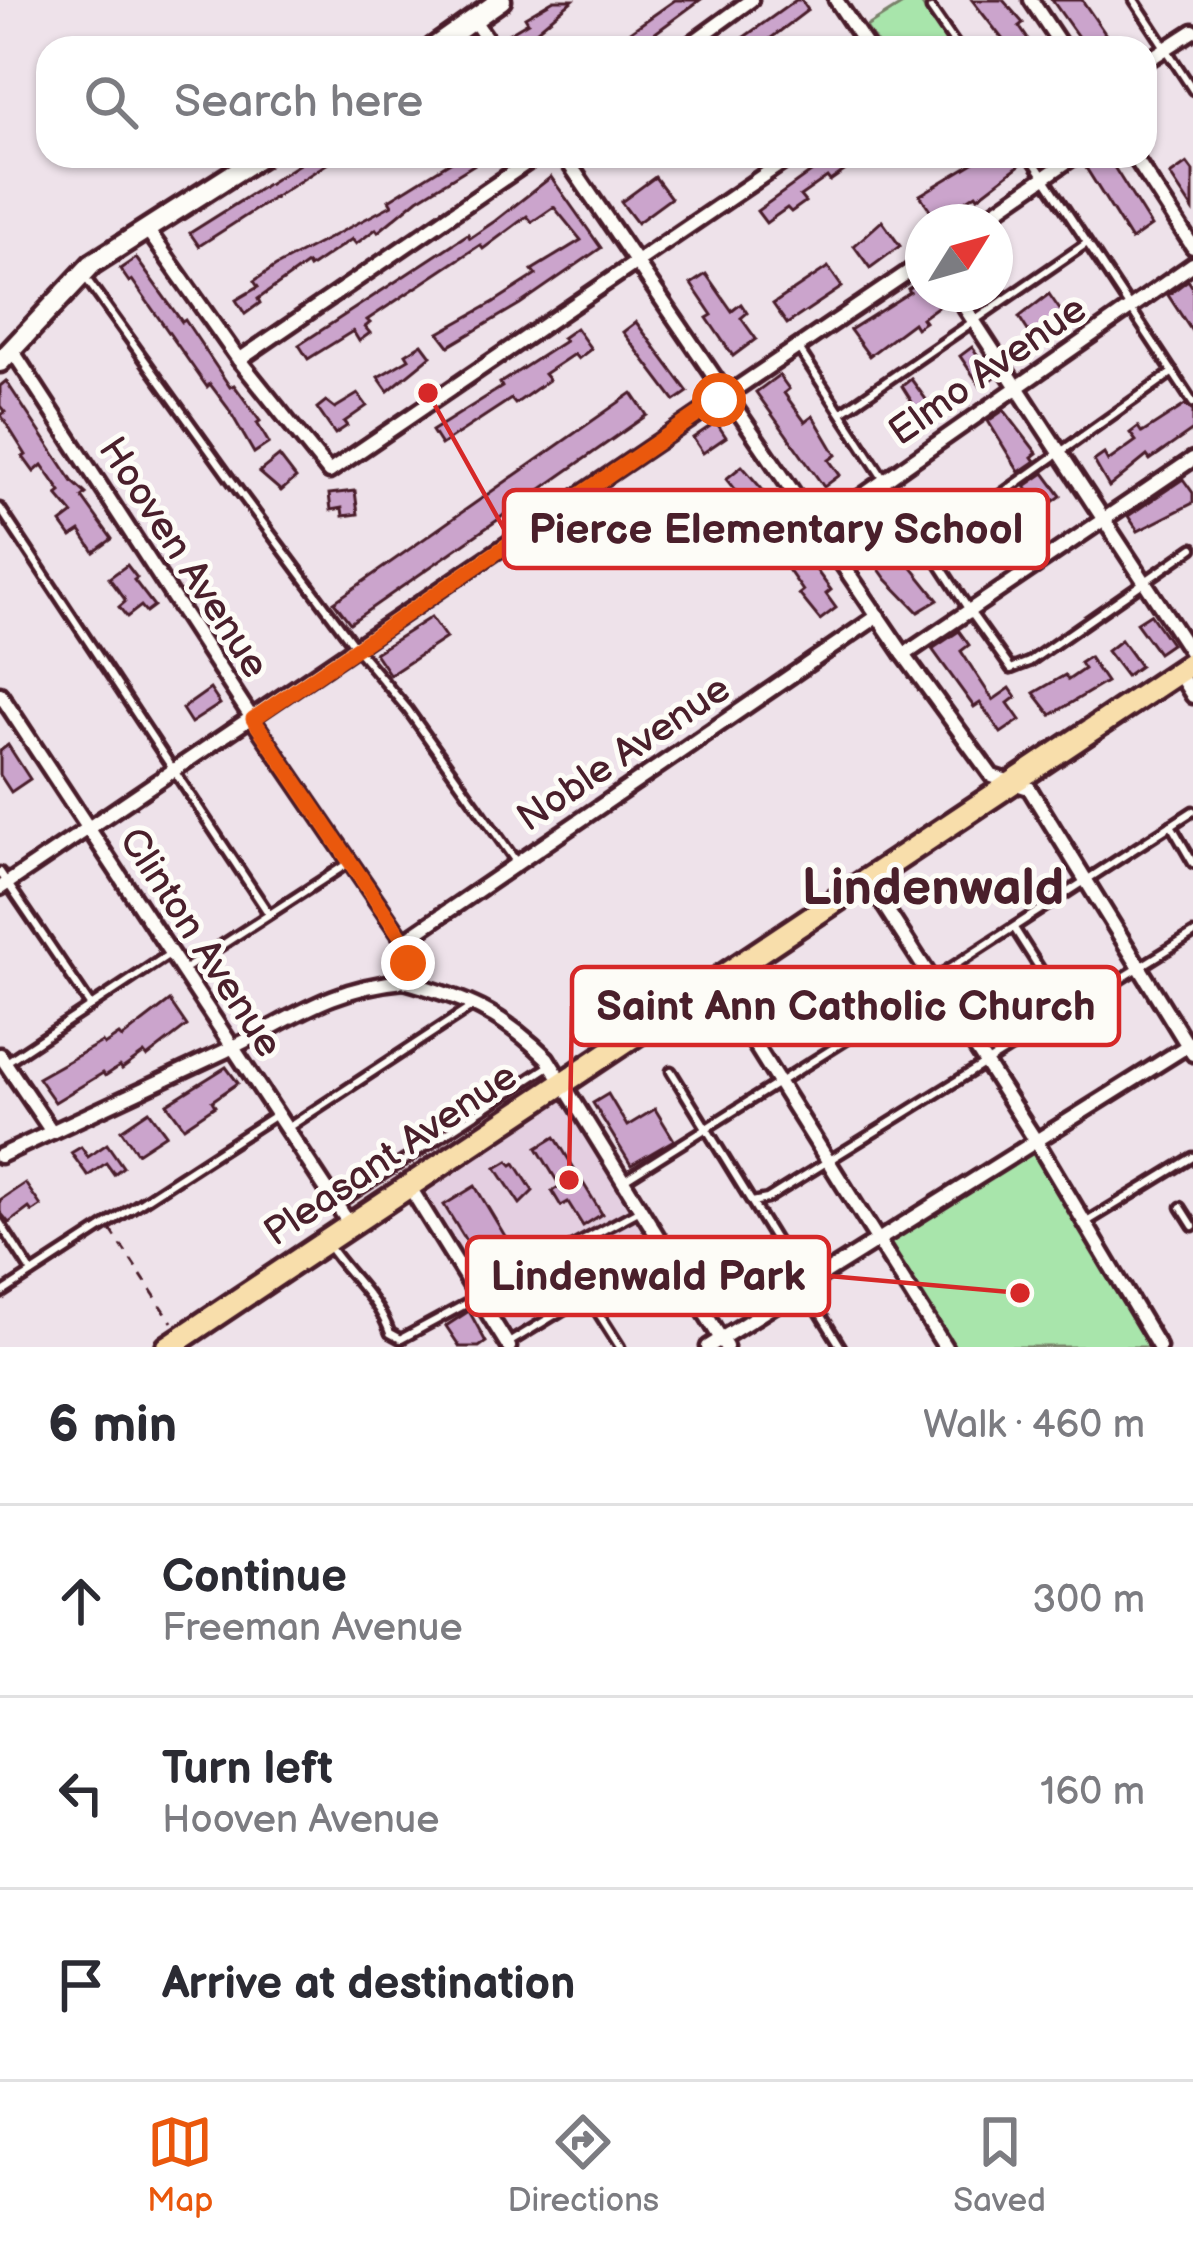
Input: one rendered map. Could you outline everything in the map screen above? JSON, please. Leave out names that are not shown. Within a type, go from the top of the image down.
[{"type":"main road","name":"Pleasant Avenue","points":[[168,1347],[409,1186],[558,1074],[715,981],[1188,663]]},
{"type":"street","points":[[453,36],[501,0]]},
{"type":"street","points":[[702,36],[751,0]]},
{"type":"street","points":[[836,0],[860,36]]},
{"type":"street","points":[[1031,0],[1055,36]]},
{"type":"street","points":[[476,22],[485,36]]},
{"type":"street","points":[[1157,55],[1193,31]]},
{"type":"street","points":[[6,356],[82,274],[242,168]]},
{"type":"street","points":[[239,360],[519,168]]},
{"type":"street","points":[[0,1156],[232,1047],[321,999],[404,981],[476,1004],[521,1032],[558,1074],[718,1344],[1191,1047],[1029,788],[992,776],[904,655],[572,168]]},
{"type":"street","points":[[146,228],[239,360],[329,472],[775,168]]},
{"type":"street","points":[[1006,204],[1058,168]]},
{"type":"street","points":[[1143,168],[1188,228],[1193,247]]},
{"type":"street","name":"Elmo Avenue","points":[[818,526],[1193,264]]},
{"type":"street","points":[[2,881],[253,719],[905,274]]},
{"type":"street","points":[[968,312],[1144,580],[1188,663],[1193,696]]},
{"type":"street","name":"Hooven Avenue","points":[[6,356],[404,941]]},
{"type":"street","points":[[904,655],[1193,459]]},
{"type":"street","name":"Noble Avenue","points":[[404,941],[878,616]]},
{"type":"street","name":"Clinton Avenue","points":[[0,694],[350,1226]]},
{"type":"street","points":[[867,879],[1036,1141],[1160,1347]]},
{"type":"street","points":[[404,941],[408,963],[404,981]]},
{"type":"street","points":[[715,981],[945,1347]]},
{"type":"street","points":[[3,1059],[52,1132]]},
{"type":"street","points":[[409,1186],[508,1346]]},
{"type":"lane","points":[[1134,0],[1193,90]]},
{"type":"lane","points":[[931,9],[950,36]]},
{"type":"lane","points":[[1038,168],[1193,403]]},
{"type":"lane","points":[[842,412],[1088,242]]},
{"type":"lane","points":[[82,274],[517,863]]},
{"type":"lane","points":[[797,347],[1011,669],[1030,662],[1193,548]]},
{"type":"lane","points":[[927,547],[1173,372]]},
{"type":"lane","points":[[0,508],[269,914]]},
{"type":"lane","points":[[622,1181],[924,992],[932,980],[1001,933],[1193,811]]},
{"type":"lane","points":[[1171,825],[1193,862]]},
{"type":"lane","points":[[182,970],[350,862]]},
{"type":"lane","points":[[2,881],[91,1006]]},
{"type":"lane","points":[[1015,928],[1068,1013]]},
{"type":"lane","points":[[752,1202],[767,1199],[1193,934]]},
{"type":"lane","points":[[3,1059],[171,953]]},
{"type":"lane","points":[[286,1129],[476,1004]]},
{"type":"lane","points":[[670,1071],[842,1347]]},
{"type":"lane","points":[[336,1205],[558,1074]]},
{"type":"lane","points":[[0,1294],[277,1114]]},
{"type":"lane","points":[[1085,1223],[1193,1157]]},
{"type":"lane","points":[[1181,1207],[1193,1226]]},
{"type":"lane","points":[[326,1242],[382,1310],[395,1339],[414,1334],[640,1210]]},
{"type":"lane","points":[[0,1223],[32,1273]]},
{"type":"lane","points":[[508,1346],[664,1249]]},
{"type":"lane","points":[[587,1295],[620,1347]]},
{"type":"path","points":[[107,1224],[173,1323]]},
{"type":"shaded area","points":[[564,1084],[664,1248],[507,1344],[409,1186]]},
{"type":"green space","points":[[909,0],[919,0],[942,36],[872,36],[866,27]]},
{"type":"green space","points":[[1036,1141],[1159,1347],[945,1347],[879,1239]]},
{"type":"building","points":[[554,0],[573,0],[530,36],[509,36],[528,22],[525,17]]},
{"type":"building","points":[[675,0],[700,0],[651,36],[624,36]]},
{"type":"building","points":[[796,0],[808,10],[774,36],[746,36]]},
{"type":"building","points":[[972,0],[1003,0],[1023,23],[1019,26],[1026,36],[1000,36]]},
{"type":"building","points":[[1052,0],[1082,0],[1107,36],[1078,36]]},
{"type":"building","points":[[1187,163],[1193,171],[1193,210],[1170,175]]},
{"type":"building","points":[[293,168],[320,168],[199,246],[190,233]]},
{"type":"building","points":[[441,168],[468,168],[418,199],[378,232],[356,244],[352,239],[309,268],[307,264],[245,314],[236,300],[258,287],[254,281],[392,205],[389,200]]},
{"type":"building","points":[[816,168],[847,169],[800,196],[805,202],[791,212],[787,208],[766,223],[757,211]]},
{"type":"building","points":[[965,168],[1016,168],[961,204],[926,204],[920,195]]},
{"type":"building","points":[[1086,168],[1115,168],[1151,226],[1131,240]]},
{"type":"building","points":[[551,177],[601,248],[449,346],[439,333],[536,275],[532,270],[581,240],[554,207],[532,222],[527,216],[483,249],[480,245],[367,320],[370,333],[359,341],[353,331],[308,359],[299,345],[468,234],[470,238]]},
{"type":"building","points":[[655,177],[671,198],[637,223],[621,202]]},
{"type":"building","points":[[882,221],[900,246],[870,268],[854,246]]},
{"type":"building","points":[[136,258],[260,421],[269,443],[254,453],[228,408],[210,384],[207,387],[120,269]]},
{"type":"building","points":[[828,267],[842,287],[787,324],[773,304]]},
{"type":"building","points":[[706,274],[732,311],[741,304],[747,313],[741,318],[756,339],[733,356],[691,284]]},
{"type":"building","points":[[1188,280],[1193,288],[1193,333],[1168,295]]},
{"type":"building","points":[[1049,294],[1069,323],[1037,345],[1019,317]]},
{"type":"building","points":[[905,295],[905,312],[930,312],[922,318],[925,322],[916,328],[913,323],[869,356],[850,330]]},
{"type":"building","points":[[636,322],[688,392],[675,401],[623,332]]},
{"type":"building","points":[[576,328],[591,349],[544,374],[549,380],[515,404],[511,399],[441,445],[432,431],[502,387],[500,383],[565,341],[562,338]]},
{"type":"building","points":[[422,344],[431,356],[388,391],[378,377],[409,359],[406,354]]},
{"type":"building","points":[[972,347],[994,378],[981,387],[960,356]]},
{"type":"building","points":[[779,375],[789,389],[784,393],[805,422],[813,416],[836,455],[829,460],[840,475],[824,487],[756,392]]},
{"type":"building","points":[[911,379],[936,413],[924,421],[902,386]]},
{"type":"building","points":[[6,381],[112,539],[94,552],[80,531],[71,537],[61,523],[73,514],[57,495],[61,492],[42,465],[34,472],[1,415],[5,412],[0,406],[0,386]]},
{"type":"building","points":[[632,393],[647,415],[499,519],[350,623],[334,602]]},
{"type":"building","points":[[358,394],[367,406],[335,434],[317,408],[326,401],[335,408]]},
{"type":"building","points":[[1185,405],[1193,411],[1193,430],[1150,460],[1147,456],[1109,487],[1094,461],[1104,454],[1108,461],[1136,441],[1130,433],[1138,427],[1142,433]]},
{"type":"building","points":[[1004,410],[1037,453],[1032,457],[1035,461],[1019,472],[988,421]]},
{"type":"building","points":[[716,422],[726,437],[703,453],[693,438]]},
{"type":"building","points":[[279,456],[296,478],[281,491],[259,472]]},
{"type":"building","points":[[742,466],[831,590],[826,594],[836,608],[820,620],[782,561],[778,564],[767,549],[773,545],[753,516],[748,519],[738,504],[743,500],[726,479]]},
{"type":"building","points":[[1044,473],[1061,496],[1040,511],[1025,486]]},
{"type":"building","points":[[1183,479],[1193,493],[1193,503],[1138,531],[1128,516]]},
{"type":"building","points":[[355,491],[358,514],[343,516],[342,508],[331,510],[329,494]]},
{"type":"building","points":[[871,503],[908,563],[938,600],[918,612],[886,579],[845,521]]},
{"type":"building","points":[[127,565],[154,606],[146,612],[141,606],[127,617],[119,607],[124,598],[109,578]]},
{"type":"building","points":[[1150,614],[1171,644],[1158,653],[1136,623]]},
{"type":"building","points":[[431,617],[446,638],[390,675],[375,653]]},
{"type":"building","points":[[959,631],[969,645],[961,651],[993,700],[1010,688],[1016,697],[1008,703],[1020,720],[1001,733],[980,703],[974,707],[932,649]]},
{"type":"building","points":[[1121,640],[1140,666],[1126,676],[1107,651]]},
{"type":"building","points":[[1089,657],[1106,682],[1051,715],[1034,693],[1065,675],[1068,680],[1084,669],[1080,663]]},
{"type":"building","points":[[210,689],[220,704],[191,723],[182,709]]},
{"type":"building","points":[[8,745],[30,779],[11,792],[0,775],[0,751]]},
{"type":"building","points":[[170,1001],[187,1026],[147,1057],[144,1053],[122,1069],[103,1073],[55,1102],[38,1078],[102,1042],[122,1038]]},
{"type":"building","points":[[226,1067],[238,1083],[184,1127],[167,1104]]},
{"type":"building","points":[[608,1094],[627,1126],[655,1109],[674,1140],[631,1165],[593,1103]]},
{"type":"building","points":[[149,1111],[166,1134],[137,1153],[121,1130]]},
{"type":"building","points":[[555,1137],[602,1214],[583,1226],[568,1202],[561,1206],[552,1191],[560,1186],[537,1148]]},
{"type":"building","points":[[107,1144],[123,1167],[114,1174],[106,1163],[88,1176],[71,1153],[81,1147],[88,1157]]},
{"type":"building","points":[[508,1161],[515,1163],[533,1191],[520,1204],[496,1168]]},
{"type":"building","points":[[25,1183],[41,1206],[32,1212],[29,1208],[9,1223],[0,1212],[0,1200]]},
{"type":"building","points":[[475,1186],[517,1256],[487,1275],[444,1205]]},
{"type":"building","points":[[469,1311],[486,1342],[479,1347],[460,1347],[446,1326]]},
{"type":"place","name":"Pierce Elementary School","points":[[428,393]]},
{"type":"place","name":"Saint Ann Catholic Church","points":[[569,1180]]},
{"type":"place","name":"Lindenwald Park","points":[[1020,1293]]},
{"type":"district","name":"Lindenwald","points":[[933,888]]},
{"type":"route","points":[[408,963],[404,941],[253,719],[719,400]]}]
